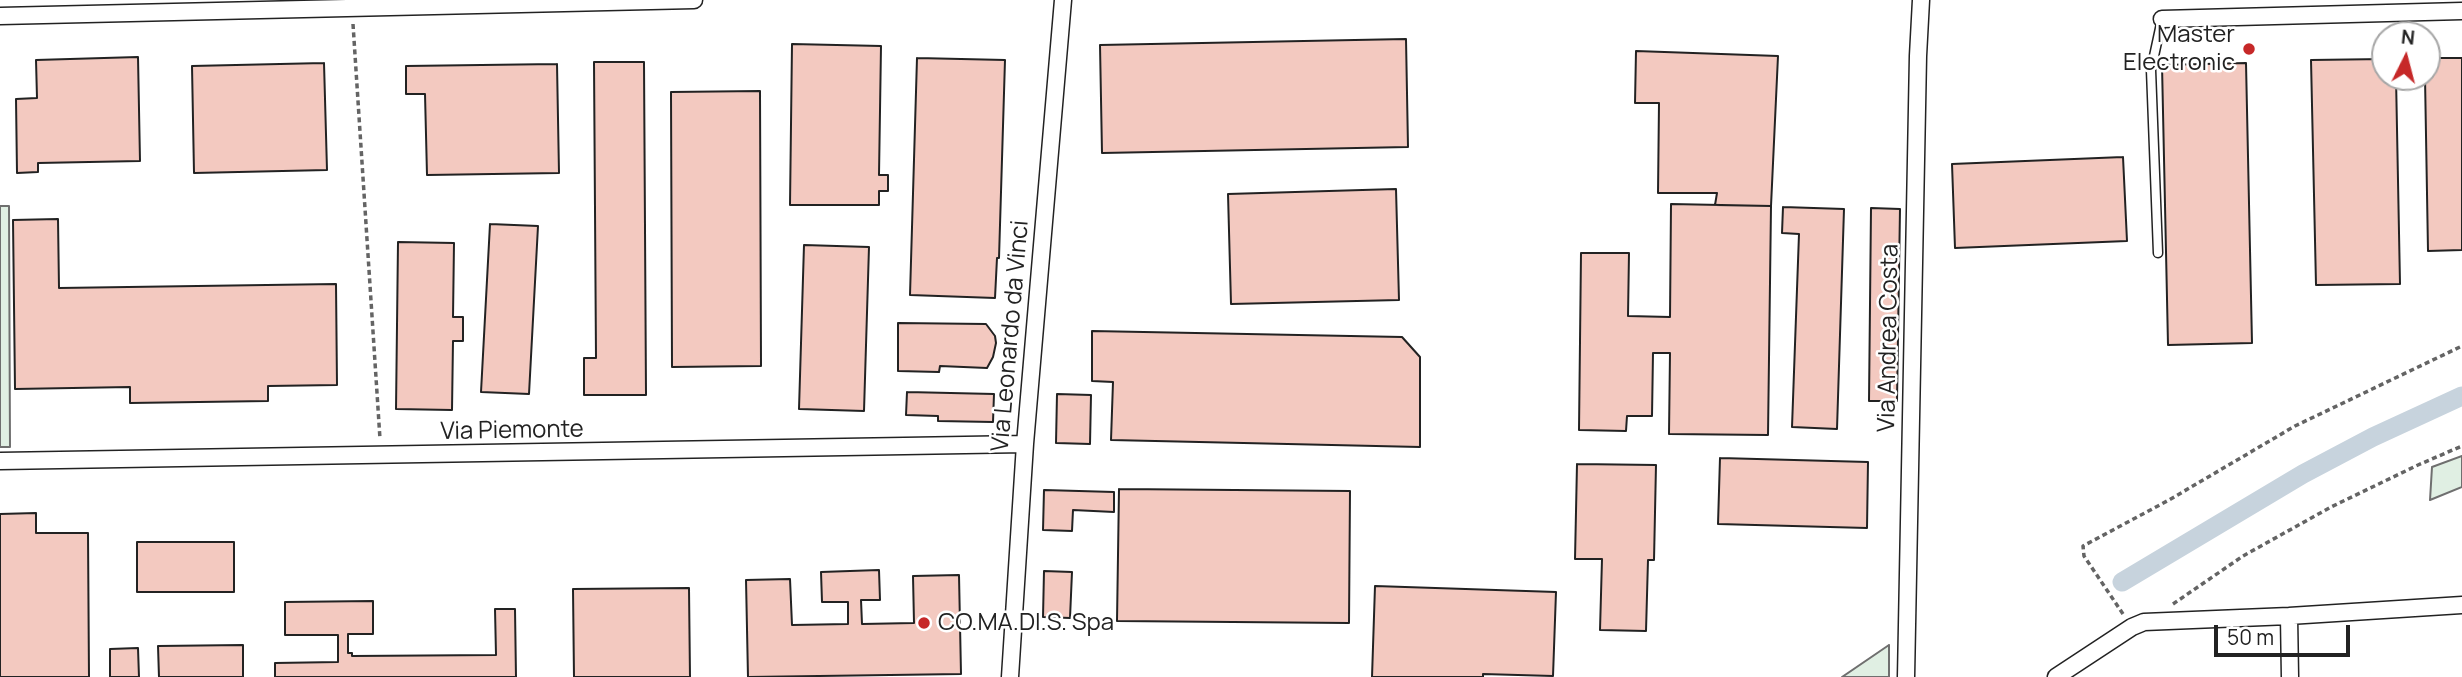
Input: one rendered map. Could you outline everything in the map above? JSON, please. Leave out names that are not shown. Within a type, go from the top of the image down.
[{"type":"street","points":[[0,16],[313,5],[352,8],[470,3],[694,0]]},
{"type":"street","name":"Via Leonardo da Vinci","points":[[1010,677],[1025,444],[1062,0]]},
{"type":"street","name":"Via Andrea Costa","points":[[1906,677],[1921,0]]},
{"type":"street","points":[[2162,19],[2289,8],[2462,11]]},
{"type":"street","name":"Via Piemonte","points":[[0,461],[1025,444]]},
{"type":"street","points":[[2056,677],[2138,624],[2462,605]]},
{"type":"street","points":[[2289,616],[2290,677]]},
{"type":"lane","points":[[2158,253],[2151,70],[2162,19]]},
{"type":"path","points":[[352,8],[381,456]]},
{"type":"path","points":[[2462,346],[2295,426],[2083,546],[2084,556],[2138,624],[2243,556],[2331,507],[2418,464],[2462,446]]},
{"type":"green space","points":[[0,206],[9,206],[10,447],[0,447]]},
{"type":"green space","points":[[2462,456],[2462,487],[2430,500],[2432,467]]},
{"type":"green space","points":[[1889,645],[1889,677],[1842,677]]},
{"type":"building","points":[[1406,39],[1408,147],[1102,153],[1100,45]]},
{"type":"building","points":[[792,44],[881,46],[879,175],[888,175],[888,191],[879,191],[879,205],[790,205]]},
{"type":"building","points":[[1636,51],[1778,56],[1771,206],[1715,205],[1717,193],[1658,193],[1659,103],[1635,103]]},
{"type":"building","points":[[138,57],[140,161],[38,163],[38,172],[17,173],[16,99],[37,98],[36,60]]},
{"type":"building","points":[[917,58],[1005,60],[999,258],[995,298],[910,295]]},
{"type":"building","points":[[2441,58],[2462,58],[2462,250],[2428,251],[2425,91],[2441,91]]},
{"type":"building","points":[[2371,59],[2371,91],[2396,91],[2400,284],[2316,285],[2311,60]]},
{"type":"building","points":[[594,62],[644,62],[646,395],[584,395],[584,358],[596,358]]},
{"type":"building","points":[[324,63],[327,170],[194,173],[192,66]]},
{"type":"building","points":[[2246,63],[2252,343],[2168,345],[2162,65]]},
{"type":"building","points":[[557,64],[559,173],[427,175],[425,94],[406,94],[406,66]]},
{"type":"building","points":[[760,91],[761,366],[672,367],[671,92]]},
{"type":"building","points":[[2123,157],[2127,241],[1955,248],[1952,164]]},
{"type":"building","points":[[1396,189],[1399,300],[1231,304],[1228,194]]},
{"type":"building","points":[[1671,204],[1771,206],[1768,435],[1669,434],[1670,353],[1653,353],[1652,416],[1627,416],[1626,431],[1579,430],[1581,253],[1629,253],[1628,316],[1670,317]]},
{"type":"building","points":[[1783,207],[1844,209],[1837,429],[1792,427],[1799,234],[1782,233]]},
{"type":"building","points":[[1871,208],[1900,209],[1897,401],[1869,401]]},
{"type":"building","points":[[58,219],[59,288],[336,284],[337,385],[268,386],[268,401],[130,403],[130,387],[15,389],[13,220]]},
{"type":"building","points":[[490,224],[538,226],[529,394],[481,392]]},
{"type":"building","points":[[398,242],[454,243],[453,317],[463,317],[463,341],[453,341],[452,410],[396,409]]},
{"type":"building","points":[[804,245],[869,247],[864,411],[799,409]]},
{"type":"building","points":[[898,323],[986,324],[995,336],[993,357],[987,368],[940,366],[939,372],[898,371]]},
{"type":"building","points":[[1092,331],[1402,337],[1420,357],[1420,447],[1111,440],[1113,382],[1092,381]]},
{"type":"building","points":[[907,392],[994,394],[993,422],[938,421],[938,416],[906,415]]},
{"type":"building","points":[[1057,394],[1091,395],[1090,444],[1056,443]]},
{"type":"building","points":[[1720,458],[1868,462],[1867,528],[1718,524]]},
{"type":"building","points":[[1577,464],[1656,465],[1654,560],[1648,560],[1646,631],[1600,630],[1602,559],[1575,559]]},
{"type":"building","points":[[1119,489],[1350,491],[1349,623],[1117,621]]},
{"type":"building","points":[[1044,490],[1114,492],[1114,512],[1073,510],[1072,531],[1043,530]]},
{"type":"building","points":[[36,513],[36,533],[88,533],[89,677],[0,677],[0,514]]},
{"type":"building","points":[[137,542],[234,542],[234,592],[137,592]]},
{"type":"building","name":"CO.MA.DI.S. Spa","points":[[879,570],[880,600],[861,600],[862,624],[914,623],[913,576],[959,575],[961,674],[748,677],[746,580],[790,579],[792,625],[848,624],[848,602],[822,602],[821,572]]},
{"type":"building","points":[[1044,571],[1072,572],[1070,618],[1043,617]]},
{"type":"building","points":[[1375,586],[1556,592],[1553,676],[1483,674],[1483,677],[1372,677]]},
{"type":"building","points":[[689,588],[690,677],[574,677],[573,589]]},
{"type":"building","points":[[373,601],[373,634],[348,634],[348,653],[352,653],[352,656],[496,655],[495,609],[515,609],[516,677],[275,677],[275,663],[338,662],[338,635],[285,635],[285,602]]},
{"type":"building","points":[[243,645],[243,677],[159,677],[158,646]]},
{"type":"building","points":[[138,648],[139,677],[110,677],[110,649]]},
{"type":"waterway","points":[[2122,582],[2303,474],[2373,437],[2462,396]]},
{"type":"place","name":"Master Electronic","points":[[2249,49]]},
{"type":"place","name":"CO.MA.DI.S. Spa","points":[[924,623]]}]
